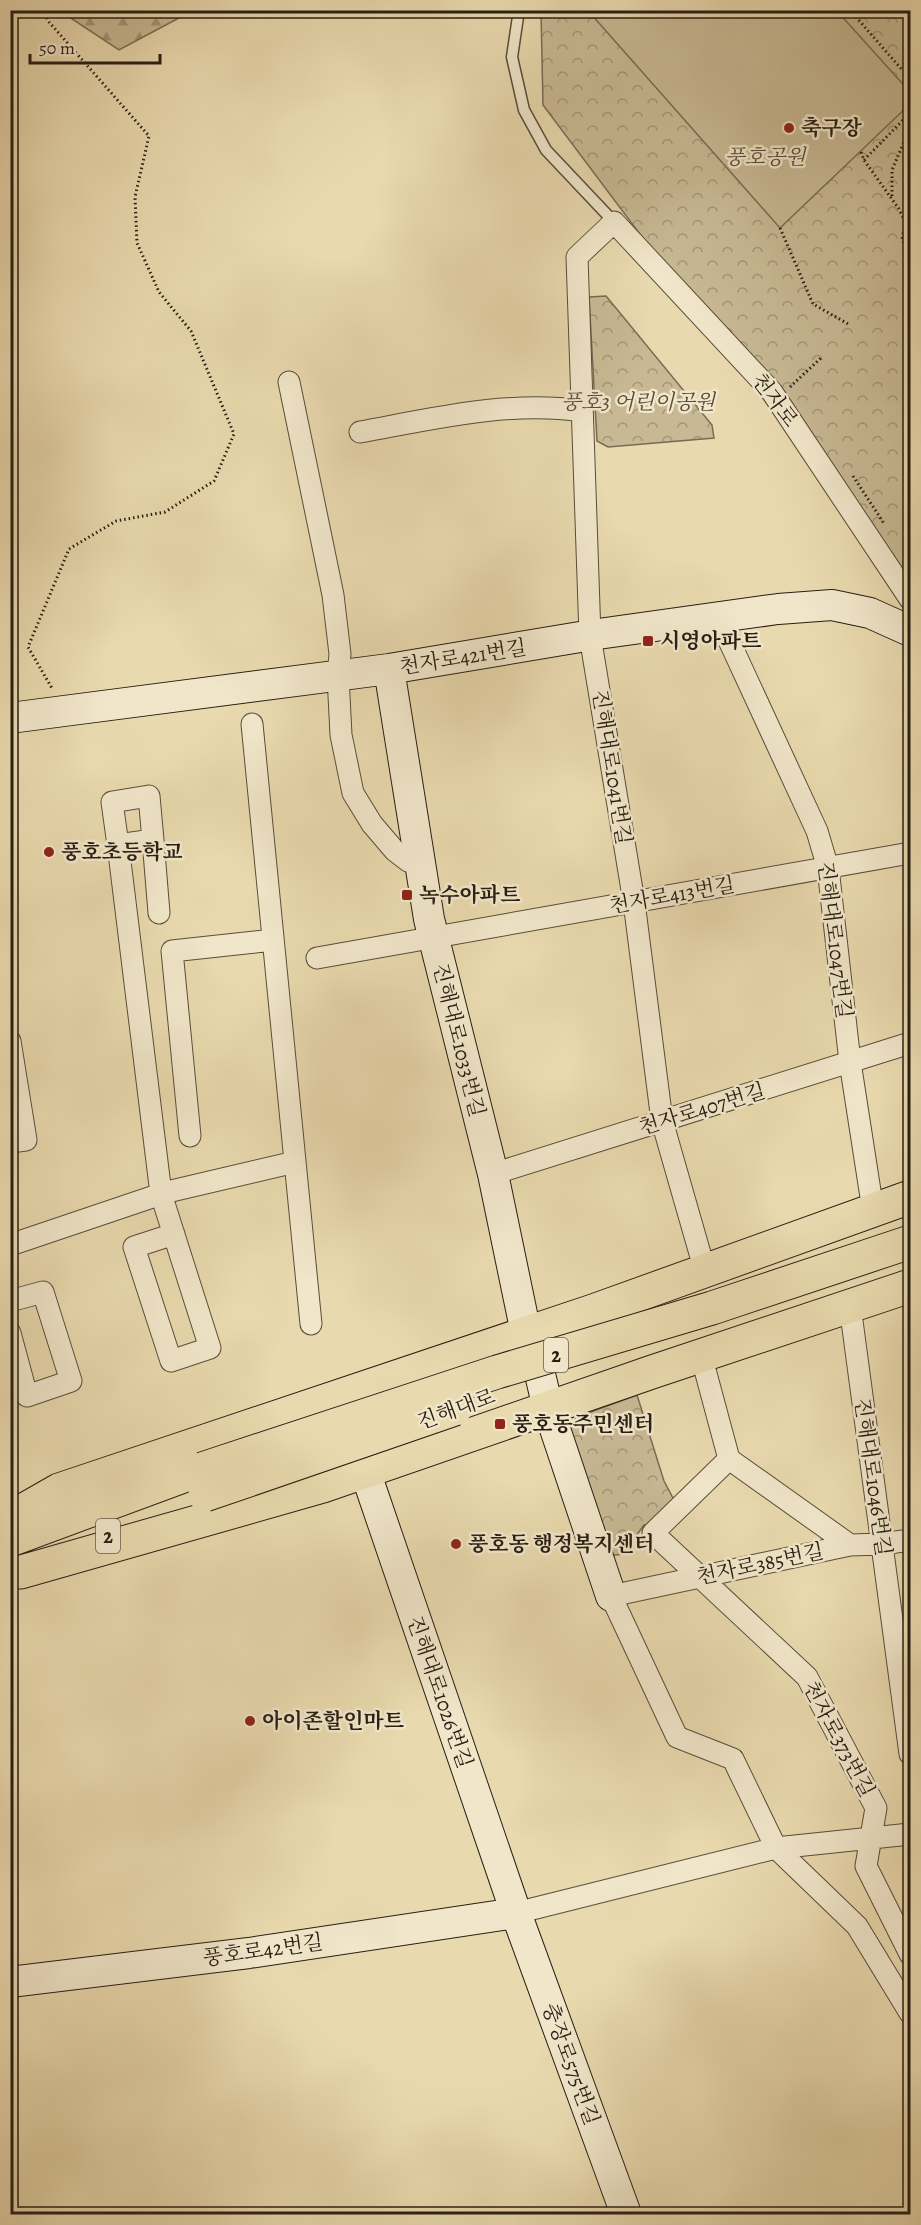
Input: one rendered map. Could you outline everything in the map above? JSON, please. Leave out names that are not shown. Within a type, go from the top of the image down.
[{"type":"highway","points":[[10,1518],[59,1491],[526,1333],[910,1197]]},
{"type":"highway","name":"진해대로","points":[[16,1574],[203,1482],[485,1376],[712,1308],[910,1242]]},
{"type":"highway","name":"진해대로","points":[[10,1539],[509,1390],[910,1266]]},
{"type":"highway","points":[[16,1574],[312,1489],[701,1355],[910,1286]]},
{"type":"street","name":"진해대로1041번길","points":[[614,222],[577,256],[590,636],[634,902],[662,1121],[705,1271]]},
{"type":"street","name":"천자로","points":[[614,222],[772,392],[910,598]]},
{"type":"street","points":[[289,382],[333,595],[340,654],[338,676],[341,735],[353,793],[372,824],[395,851],[408,861],[420,864]]},
{"type":"street","points":[[360,432],[450,416],[509,409],[557,407],[582,411]]},
{"type":"street","name":"천자로421번길","points":[[10,718],[389,669],[590,636],[778,609],[832,605],[870,613],[910,631]]},
{"type":"street","name":"진해대로1047번길","points":[[719,619],[817,831],[828,868],[850,1062],[873,1210]]},
{"type":"street","name":"진해대로1033번길","points":[[389,669],[434,937],[493,1174],[526,1333],[548,1408],[611,1596]]},
{"type":"street","points":[[252,724],[311,1324]]},
{"type":"street","points":[[159,913],[149,796],[112,802],[161,1194],[174,1234],[210,1348],[171,1361],[134,1247],[174,1234]]},
{"type":"street","points":[[118,845],[153,840]]},
{"type":"street","name":"천자로413번길","points":[[317,958],[910,853]]},
{"type":"street","points":[[190,1136],[172,951],[273,940]]},
{"type":"street","points":[[10,1041],[26,1140],[10,1142]]},
{"type":"street","name":"천자로407번길","points":[[493,1174],[910,1043]]},
{"type":"street","points":[[10,1245],[161,1194],[295,1162]]},
{"type":"street","points":[[10,1301],[43,1292],[71,1381],[27,1396],[10,1333]]},
{"type":"street","name":"진해대로1046번길","points":[[850,1306],[910,1754]]},
{"type":"street","points":[[701,1355],[729,1459],[850,1545]]},
{"type":"street","name":"천자로373번길","points":[[729,1459],[653,1533],[807,1677],[876,1808],[866,1866],[910,1954]]},
{"type":"street","name":"진해대로1026번길","points":[[365,1471],[516,1913]]},
{"type":"street","name":"천자로385번길","points":[[611,1596],[850,1545],[882,1544],[910,1539]]},
{"type":"street","points":[[611,1596],[678,1737],[733,1759],[776,1848],[857,1926],[910,2013]]},
{"type":"street","points":[[516,1913],[776,1848],[910,1834]]},
{"type":"street","name":"풍호로42번길","points":[[10,1982],[249,1953],[516,1913]]},
{"type":"street","name":"충장로575번길","points":[[516,1913],[626,2214]]},
{"type":"lane","points":[[519,10],[512,57],[524,110],[546,150],[614,222]]},
{"type":"path","points":[[42,10],[49,22],[149,136],[135,197],[137,243],[159,292],[191,331],[234,434],[214,481],[165,512],[116,520],[69,549],[28,647],[54,692],[59,712]]},
{"type":"path","points":[[850,10],[910,79]]},
{"type":"path","points":[[903,71],[910,68]]},
{"type":"path","points":[[864,160],[910,114]]},
{"type":"path","points":[[892,198],[892,170],[910,131]]},
{"type":"path","points":[[861,152],[864,160],[900,208],[906,224],[902,237],[910,268]]},
{"type":"path","points":[[780,228],[813,304],[850,325]]},
{"type":"path","points":[[796,395],[790,386],[822,357]]},
{"type":"path","points":[[848,469],[886,525]]},
{"type":"green space","points":[[60,11],[192,11],[119,50]]},
{"type":"green space","name":"풍호공원","points":[[541,11],[910,11],[910,594],[543,105]]},
{"type":"green space","name":"축구장","points":[[594,11],[837,11],[910,92],[910,104],[780,228],[591,14]]},
{"type":"green space","name":"풍호3 어린이공원","points":[[606,296],[712,425],[714,438],[608,447],[597,441],[589,297]]},
{"type":"green space","points":[[637,1395],[664,1481],[674,1500],[650,1527],[644,1525],[623,1554],[609,1556],[570,1427],[577,1417]]},
{"type":"place","name":"축구장","points":[[789,128]]},
{"type":"place","name":"시영아파트","points":[[648,641]]},
{"type":"place","name":"풍호초등학교","points":[[49,852]]},
{"type":"place","name":"녹수아파트","points":[[407,895]]},
{"type":"place","name":"풍호동주민센터","points":[[500,1424]]},
{"type":"place","name":"풍호동 행정복지센터","points":[[456,1544]]},
{"type":"place","name":"아이존할인마트","points":[[250,1721]]}]
